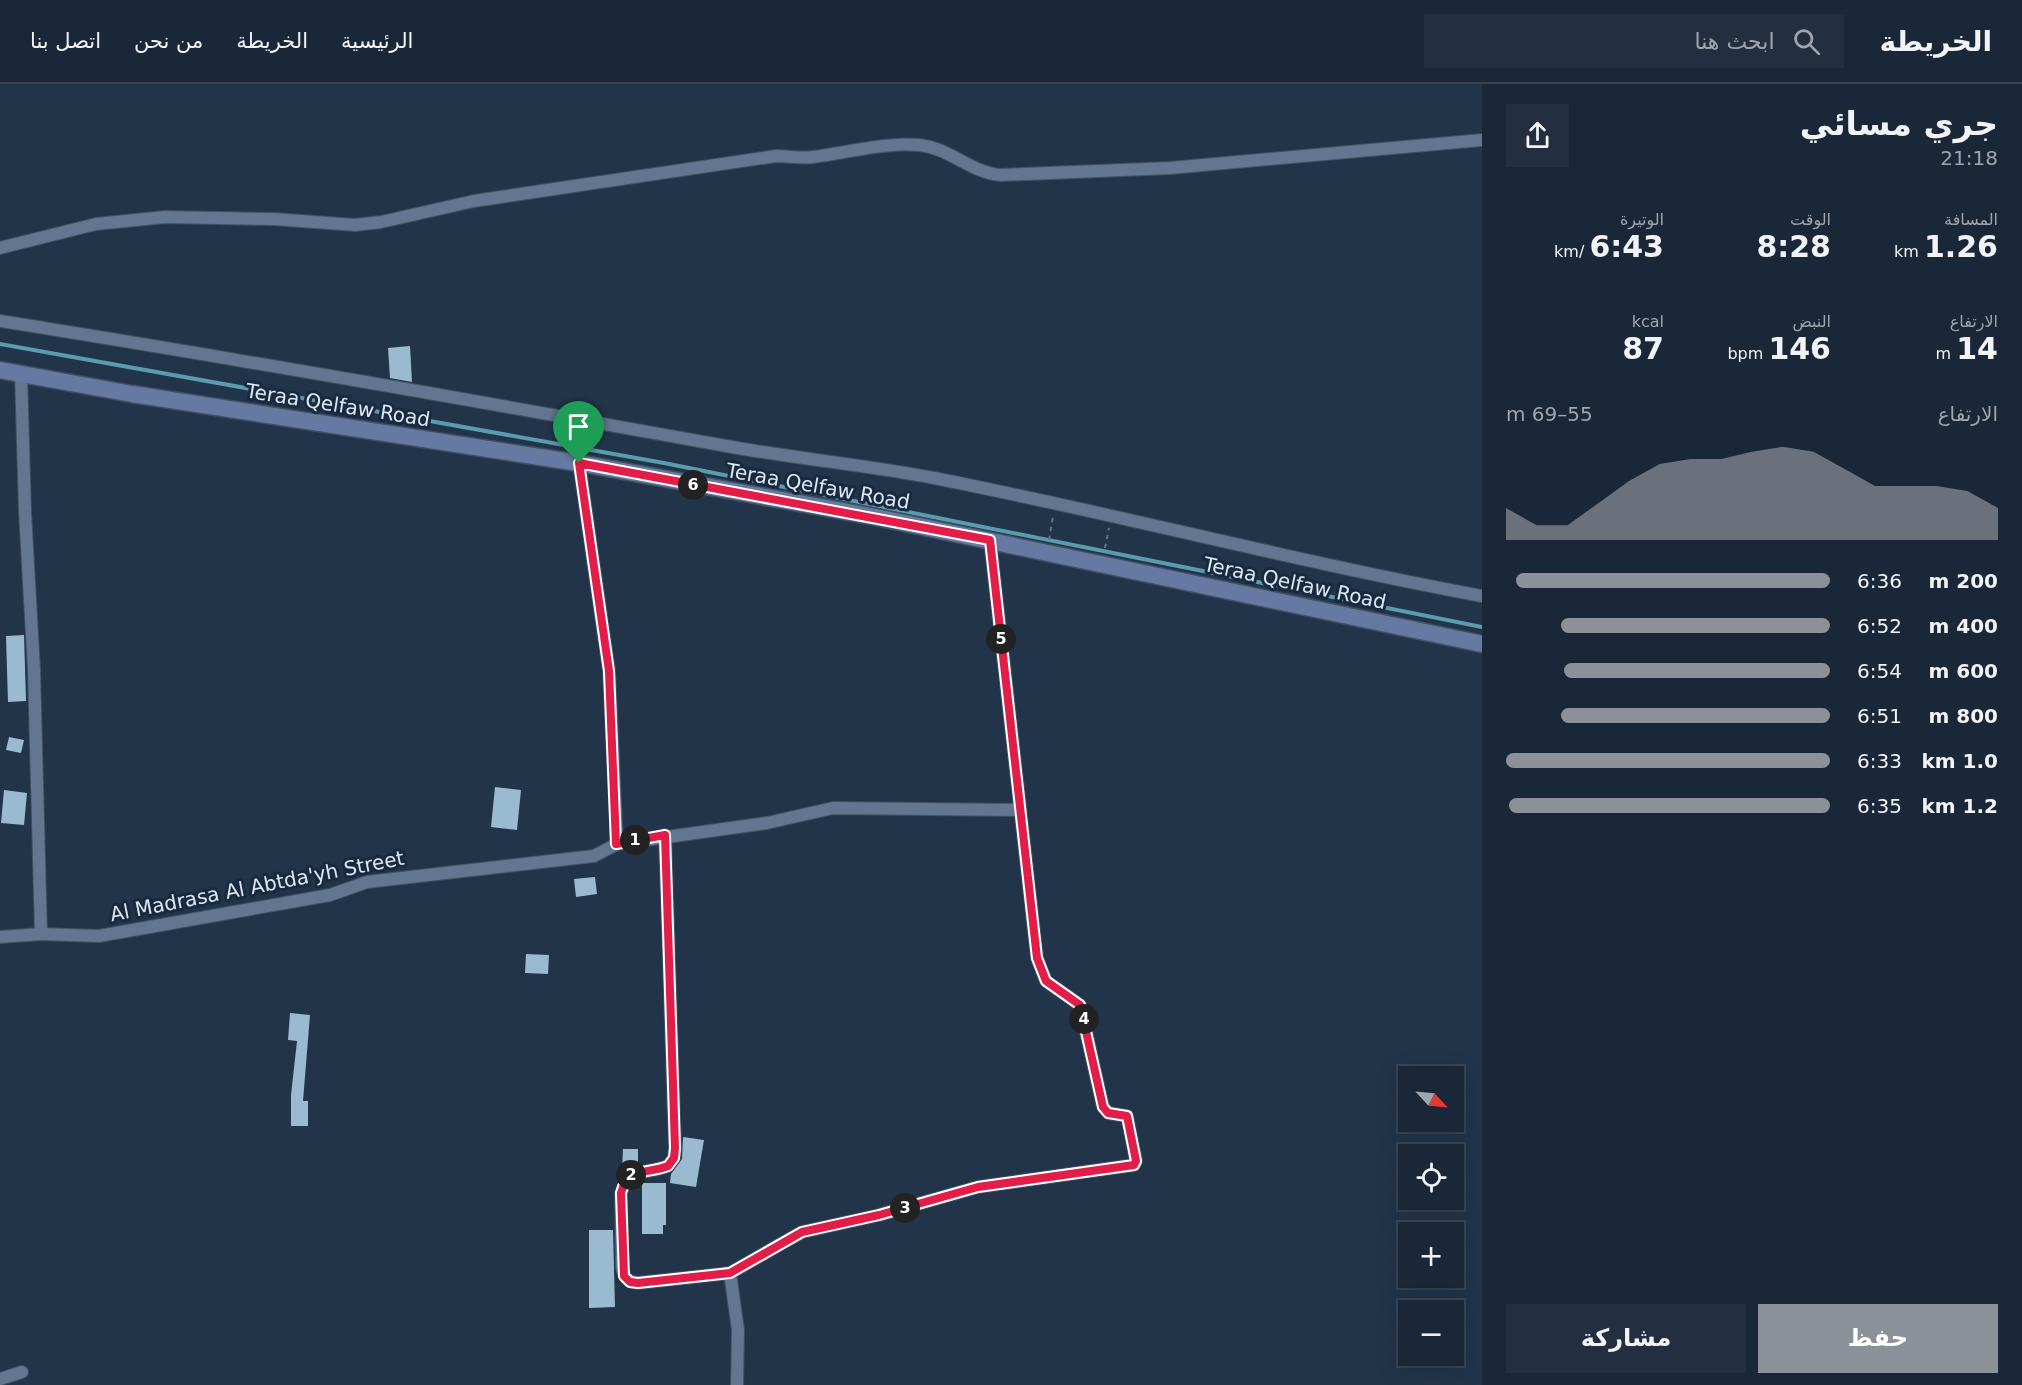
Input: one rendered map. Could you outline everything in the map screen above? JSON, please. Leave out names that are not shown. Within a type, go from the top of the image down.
[{"type":"street","points":[[0,248],[86,226],[165,217],[274,219],[355,225],[381,222],[474,201],[564,186],[776,156],[811,158],[900,146],[927,147],[954,156],[982,172],[1001,175],[1170,168],[1482,140]]},
{"type":"street","points":[[0,321],[314,371],[755,451],[877,467],[1112,516],[1372,576],[1482,596]]},
{"type":"street","name":"Teraa Qelfaw Road","points":[[0,370],[132,394],[579,463],[990,540],[1482,644]]},
{"type":"street","points":[[21,374],[25,512],[34,670],[41,934]]},
{"type":"street","points":[[579,463],[609,671],[616,844]]},
{"type":"street","points":[[665,835],[675,1148],[674,1158],[668,1166],[640,1171],[630,1175],[624,1183],[621,1193],[622,1267],[624,1276],[630,1282],[730,1273],[802,1232],[879,1215],[978,1187],[1132,1166],[1136,1163],[1127,1116],[1108,1113],[1103,1107],[1080,1005],[1071,996],[1055,989],[1040,970],[1018,810],[990,540]]},
{"type":"street","name":"Al Madrasa Al Abtda'yh Street","points":[[0,937],[41,934],[99,936],[330,896],[367,882],[594,856],[616,844],[665,835],[767,823],[847,807],[1018,810]]},
{"type":"street","points":[[730,1273],[738,1330],[737,1385]]},
{"type":"street","points":[[0,1379],[22,1372]]},
{"type":"path","points":[[1048,545],[1052,519]]},
{"type":"path","points":[[1103,554],[1109,529]]},
{"type":"path","points":[[1380,614],[1382,588]]},
{"type":"building","points":[[410,346],[412,382],[390,378],[388,348]]},
{"type":"building","points":[[24,635],[26,701],[8,702],[6,636]]},
{"type":"building","points":[[9,737],[24,740],[21,753],[6,750]]},
{"type":"building","points":[[495,787],[521,790],[517,830],[491,827]]},
{"type":"building","points":[[4,790],[27,793],[24,825],[1,823]]},
{"type":"building","points":[[595,877],[597,894],[576,897],[574,879]]},
{"type":"building","points":[[526,954],[549,955],[548,974],[525,973]]},
{"type":"building","points":[[290,1013],[310,1015],[303,1101],[308,1101],[308,1126],[291,1126],[291,1095],[297,1041],[288,1040]]},
{"type":"building","points":[[683,1137],[704,1140],[696,1187],[670,1183],[671,1174],[682,1159]]},
{"type":"building","points":[[623,1149],[638,1149],[638,1165],[622,1170]]},
{"type":"building","points":[[642,1183],[666,1183],[666,1225],[663,1225],[663,1234],[642,1234]]},
{"type":"building","points":[[589,1230],[613,1230],[615,1307],[589,1308]]},
{"type":"waterway","points":[[0,344],[664,463],[1482,627]]},
{"type":"route","points":[[579,463],[990,540],[1018,810],[1024,840],[1037,958],[1046,981],[1055,989],[1071,996],[1080,1005],[1103,1107],[1108,1113],[1127,1116],[1136,1161],[1134,1165],[978,1187],[879,1215],[802,1232],[786,1239],[730,1273],[638,1283],[630,1282],[624,1276],[621,1193],[624,1183],[630,1175],[640,1171],[668,1166],[674,1158],[675,1148],[665,835],[616,844],[609,671],[579,463]]}]
